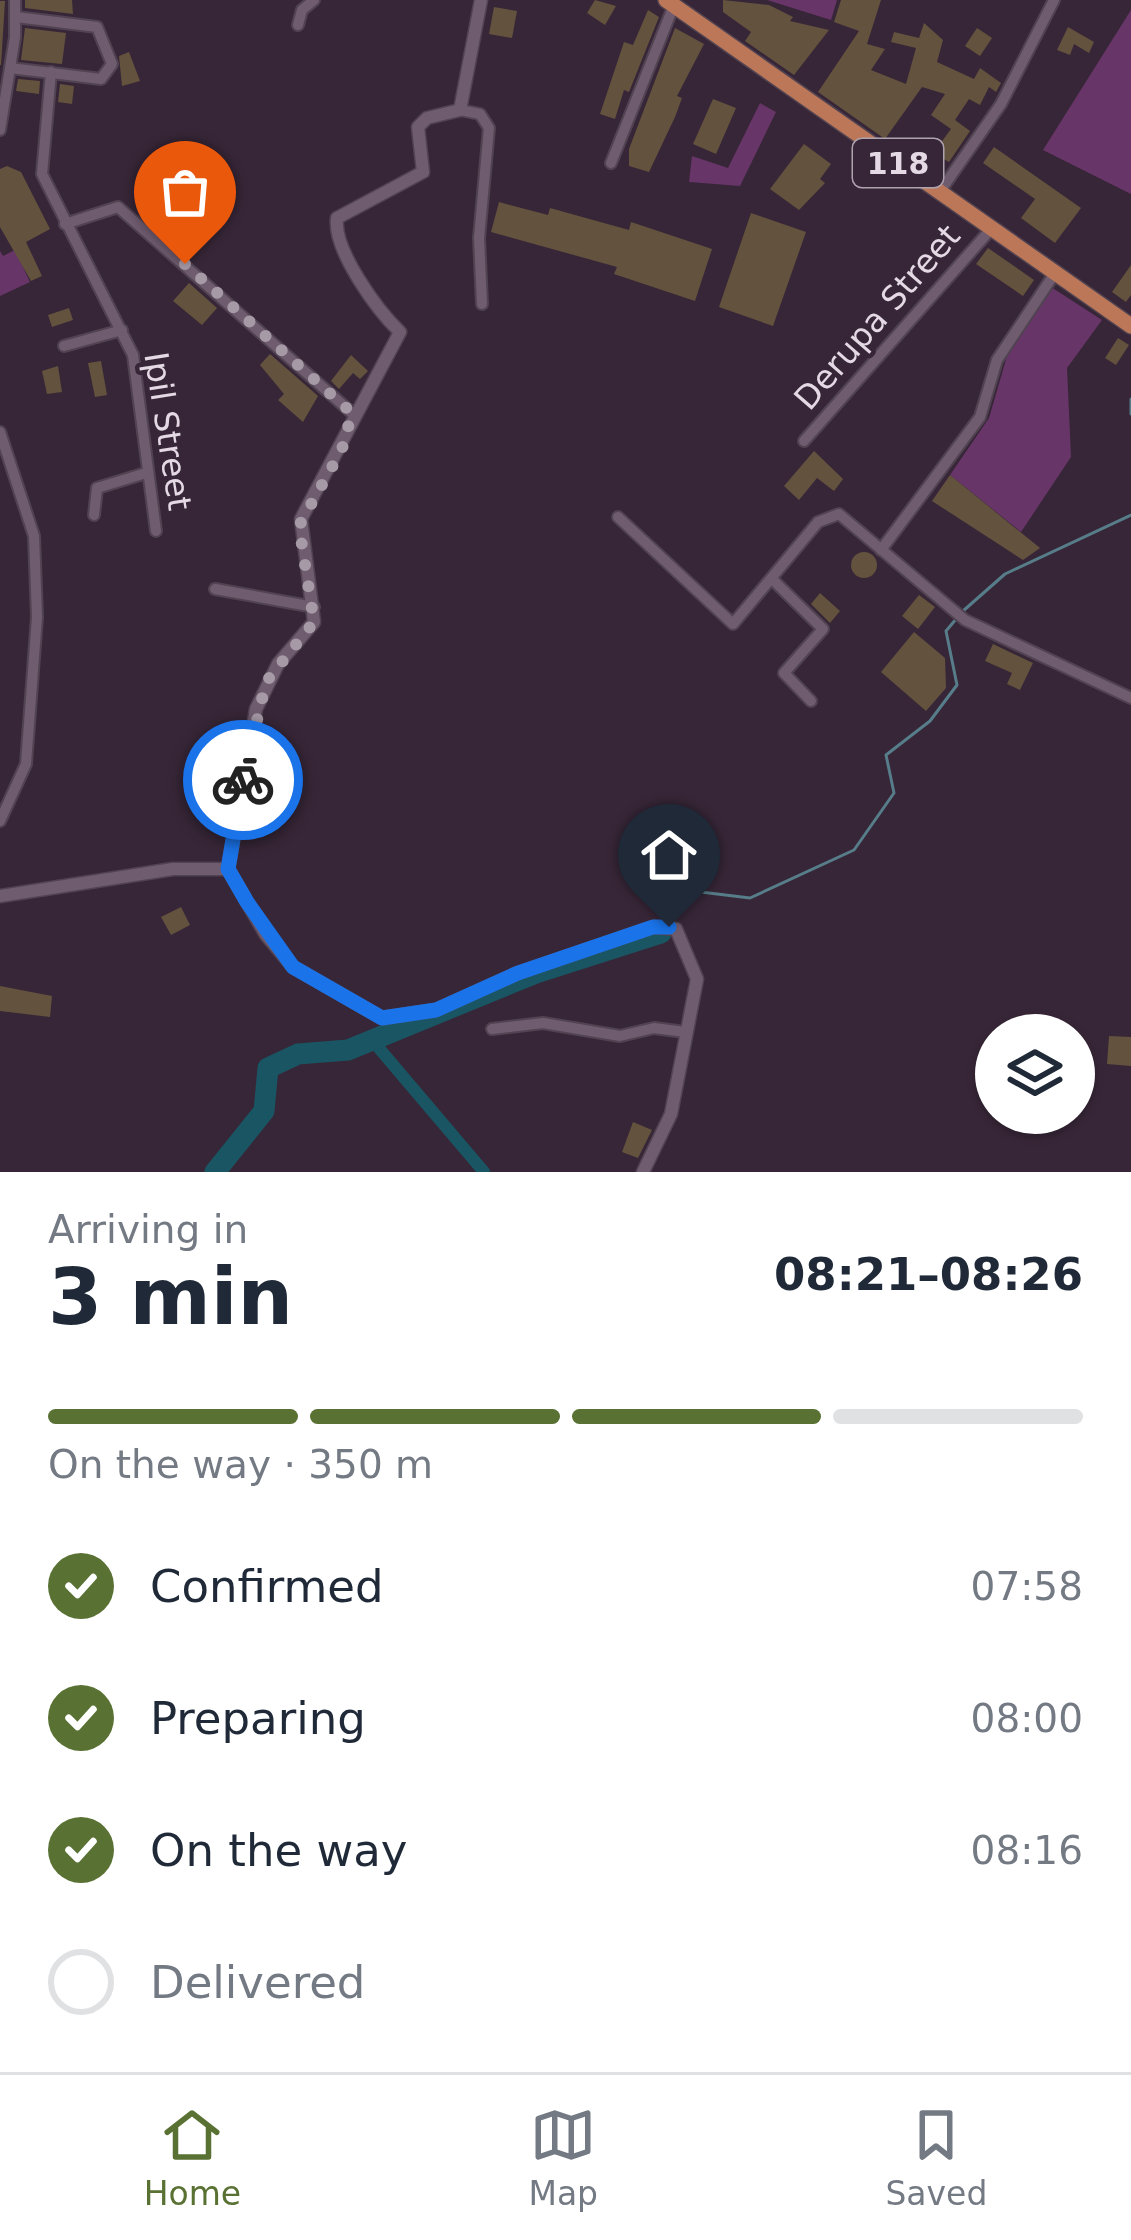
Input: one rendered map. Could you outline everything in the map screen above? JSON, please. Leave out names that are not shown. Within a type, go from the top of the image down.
[{"type":"main road","name":"118","points":[[670,3],[1131,326]]},
{"type":"street","points":[[0,130],[15,37],[15,0]]},
{"type":"street","points":[[298,25],[302,10],[314,0]]},
{"type":"street","points":[[460,110],[481,0]]},
{"type":"street","points":[[939,193],[1001,104],[1054,0]]},
{"type":"street","points":[[611,163],[670,3]]},
{"type":"street","points":[[10,68],[108,77],[112,64],[97,27],[16,17]]},
{"type":"street","points":[[0,34],[15,37]]},
{"type":"street","name":"Ipil Street","points":[[51,72],[42,174],[122,330],[136,369],[157,531]]},
{"type":"street","points":[[482,304],[478,238],[489,128],[480,114],[460,110],[427,118],[418,127],[424,167],[420,174],[337,218],[335,227],[357,273],[378,310],[400,332],[352,413],[342,449],[299,526],[314,607],[310,632],[278,664],[256,709],[228,869],[266,935],[293,967],[382,1018],[436,1010],[518,973],[653,927],[676,929],[697,979],[671,1114],[644,1172]]},
{"type":"street","points":[[65,224],[118,206],[352,413]]},
{"type":"street","name":"Derupa Street","points":[[803,441],[991,229]]},
{"type":"street","points":[[881,550],[980,417],[998,360],[1055,273]]},
{"type":"street","points":[[64,346],[122,330]]},
{"type":"street","points":[[0,432],[34,536],[37,617],[26,764],[0,821]]},
{"type":"street","points":[[94,515],[97,488],[146,473]]},
{"type":"street","points":[[618,517],[728,623],[737,622],[818,522],[833,512],[965,620],[1131,698]]},
{"type":"street","points":[[772,579],[824,631],[784,673],[811,701]]},
{"type":"street","points":[[215,590],[314,607]]},
{"type":"street","points":[[0,896],[173,869],[228,869]]},
{"type":"street","points":[[492,1028],[543,1023],[620,1036],[654,1028],[685,1032]]},
{"type":"shaded area","points":[[767,0],[837,0],[831,20]]},
{"type":"shaded area","points":[[1131,10],[1131,194],[1043,150]]},
{"type":"shaded area","points":[[760,103],[776,112],[740,186],[689,182],[692,156],[728,168]]},
{"type":"shaded area","points":[[15,250],[30,282],[0,296],[0,251],[3,256]]},
{"type":"shaded area","points":[[1051,287],[1102,320],[1067,368],[1071,457],[1021,532],[950,475],[989,418],[1007,356]]},
{"type":"building","points":[[25,0],[72,0],[73,14],[25,8]]},
{"type":"building","points":[[595,0],[616,6],[605,25],[587,13]]},
{"type":"building","points":[[723,0],[769,5],[793,17],[790,21],[829,30],[794,75],[745,41],[751,32],[723,12]]},
{"type":"building","points":[[841,0],[881,0],[867,44],[885,49],[871,70],[906,84],[916,48],[891,42],[894,32],[919,38],[924,23],[943,40],[937,62],[974,79],[980,68],[1001,83],[996,92],[989,87],[980,105],[969,99],[955,120],[970,131],[949,162],[942,158],[933,172],[924,166],[951,129],[931,115],[945,94],[922,87],[885,139],[818,92],[859,31],[834,22]]},
{"type":"building","points":[[0,1],[5,1],[1,65],[0,65]]},
{"type":"building","points":[[494,7],[517,11],[512,38],[489,34]]},
{"type":"building","points":[[648,10],[659,17],[629,92],[624,90],[615,119],[600,114],[624,42],[633,45]]},
{"type":"building","points":[[1068,27],[1094,42],[1089,53],[1074,44],[1070,55],[1057,50]]},
{"type":"building","points":[[25,28],[66,33],[62,64],[21,60]]},
{"type":"building","points":[[675,28],[704,44],[677,96],[682,98],[675,117],[649,172],[629,166],[629,149]]},
{"type":"building","points":[[977,28],[992,38],[980,56],[965,46]]},
{"type":"building","points":[[129,52],[140,81],[122,86],[119,56]]},
{"type":"building","points":[[18,79],[40,81],[39,94],[16,91]]},
{"type":"building","points":[[60,84],[74,86],[72,104],[58,102]]},
{"type":"building","points":[[713,99],[736,108],[716,154],[693,144]]},
{"type":"building","points":[[804,144],[831,164],[820,179],[825,183],[799,210],[770,189]]},
{"type":"building","points":[[994,147],[1081,208],[1055,243],[1021,218],[1035,199],[983,163]]},
{"type":"building","points":[[7,166],[21,172],[50,229],[26,242],[42,276],[31,281],[0,227],[0,169]]},
{"type":"building","points":[[499,202],[548,215],[550,208],[629,230],[631,222],[712,249],[695,301],[614,274],[617,267],[491,232]]},
{"type":"building","points":[[751,213],[806,232],[773,326],[719,307]]},
{"type":"building","points":[[988,248],[1034,280],[1023,296],[976,264]]},
{"type":"building","points":[[1131,265],[1131,295],[1126,302],[1112,292]]},
{"type":"building","points":[[189,283],[217,308],[202,325],[173,301]]},
{"type":"building","points":[[69,308],[73,320],[52,327],[48,315]]},
{"type":"building","points":[[1118,338],[1129,345],[1116,365],[1105,358]]},
{"type":"building","points":[[270,354],[318,396],[303,422],[278,400],[284,394],[260,365]]},
{"type":"building","points":[[351,355],[368,371],[360,379],[353,373],[339,389],[331,381]]},
{"type":"building","points":[[101,361],[107,395],[95,397],[88,363]]},
{"type":"building","points":[[58,366],[62,392],[47,394],[42,371]]},
{"type":"building","points":[[814,451],[843,479],[834,491],[817,478],[799,500],[784,486]]},
{"type":"building","points":[[950,475],[1040,548],[1023,560],[932,501]]},
{"type":"building","points":[[864,552],[877,565],[864,578],[851,565]]},
{"type":"building","points":[[820,593],[840,611],[830,623],[811,604]]},
{"type":"building","points":[[919,595],[935,607],[918,629],[902,616]]},
{"type":"building","points":[[914,632],[945,658],[946,688],[926,711],[881,672]]},
{"type":"building","points":[[993,644],[1033,663],[1020,690],[1007,684],[1012,673],[985,661]]},
{"type":"building","points":[[181,907],[190,925],[171,935],[161,917]]},
{"type":"building","points":[[0,986],[52,996],[50,1017],[0,1011]]},
{"type":"building","points":[[1109,1036],[1131,1037],[1131,1066],[1107,1064]]},
{"type":"building","points":[[633,1122],[652,1130],[638,1158],[622,1152]]},
{"type":"waterway","points":[[1131,399],[1131,414]]},
{"type":"waterway","points":[[963,611],[1005,574],[1131,515]]},
{"type":"waterway","points":[[668,888],[750,898],[854,850],[894,793],[886,755],[930,721],[957,685],[946,631],[957,618]]},
{"type":"waterway","points":[[660,889],[664,918]]},
{"type":"waterway","points":[[215,1172],[264,1111],[268,1068],[298,1054],[348,1050],[536,973],[661,933]]},
{"type":"waterway","points":[[372,1040],[484,1172]]},
{"type":"way so far","points":[[185,264],[352,413],[342,449],[299,526],[314,622],[266,682],[243,780]]},
{"type":"route","points":[[243,780],[228,869],[266,935],[293,967],[382,1018],[436,1010],[518,973],[653,927],[669,927]]}]
